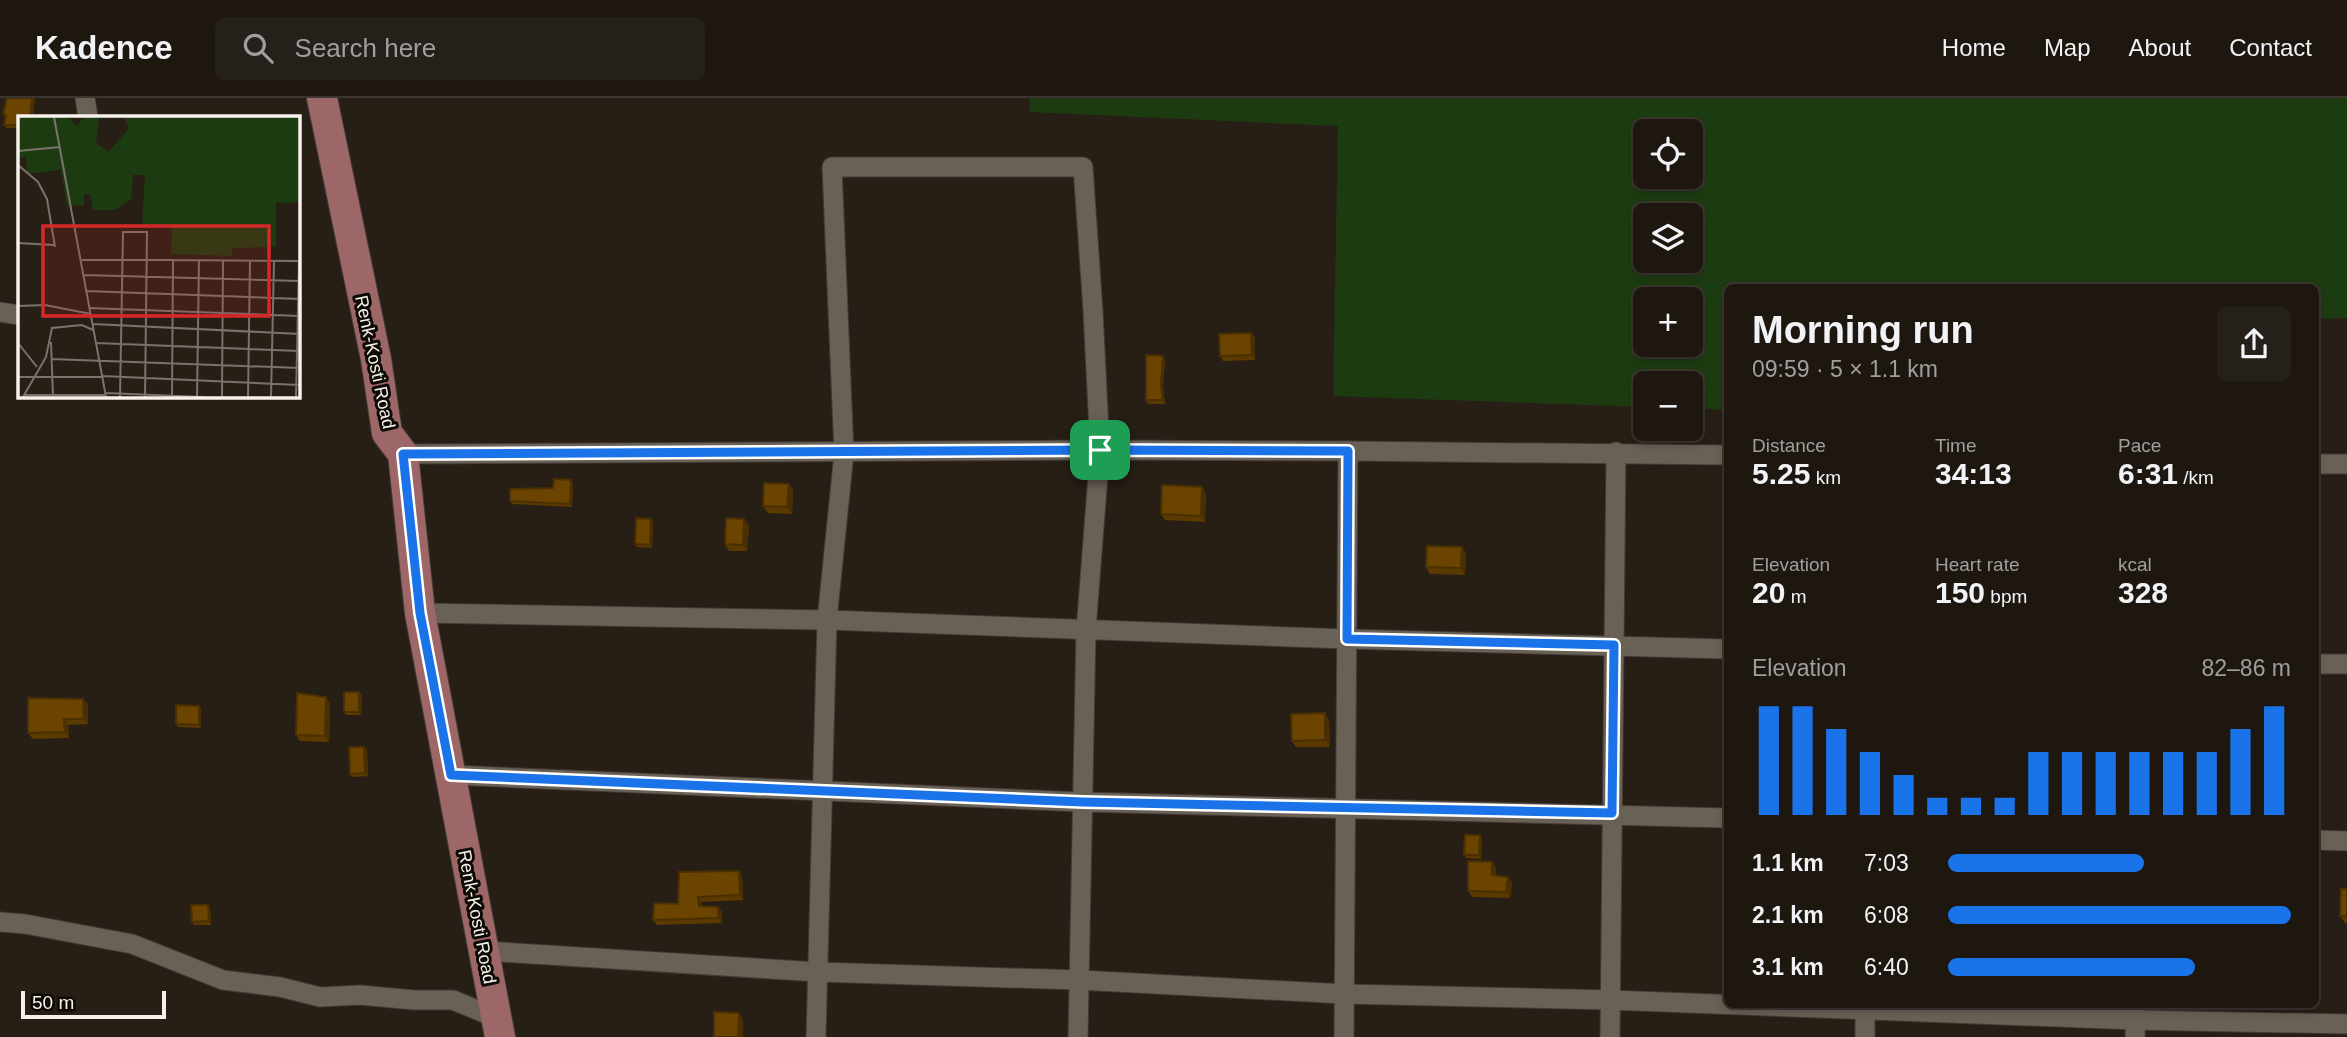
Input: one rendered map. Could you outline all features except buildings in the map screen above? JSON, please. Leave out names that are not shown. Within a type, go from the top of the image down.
[{"type":"main road","name":"Renk-Kosti Road","points":[[322,98],[376,359],[387,432],[403,454],[420,613],[498,1028]]},
{"type":"street","points":[[85,98],[88,116]]},
{"type":"street","points":[[816,1037],[827,620],[844,453],[832,167],[1083,167],[1100,450],[1086,630],[1079,1037]]},
{"type":"street","points":[[0,312],[18,315]]},
{"type":"street","points":[[403,454],[1100,450],[1724,455]]},
{"type":"street","points":[[1344,1037],[1348,451]]},
{"type":"street","points":[[1609,1037],[1616,452]]},
{"type":"street","points":[[2319,464],[2347,464]]},
{"type":"street","points":[[420,613],[827,620],[1347,639],[1724,649]]},
{"type":"street","points":[[2319,664],[2347,664]]},
{"type":"street","points":[[451,775],[1083,802],[1724,818]]},
{"type":"street","points":[[2319,840],[2347,841]]},
{"type":"street","points":[[0,922],[132,944],[223,980],[280,987],[320,997],[360,995],[453,1000],[498,1028]]},
{"type":"street","points":[[484,951],[818,972],[1079,980],[1345,994],[1724,1003]]},
{"type":"street","points":[[1865,1008],[1865,1037]]},
{"type":"street","points":[[1884,1008],[2135,1021],[2347,1024]]},
{"type":"green space","points":[[1030,98],[2347,98],[2347,318],[2319,319],[2319,284],[1724,284],[1724,410],[1703,409],[1703,371],[1633,371],[1633,407],[1333,396],[1338,126],[1029,112]]},
{"type":"route","points":[[1100,450],[1348,451],[1347,639],[1614,645],[1612,813],[1083,802],[451,775],[420,613],[403,454],[1100,450]]}]
